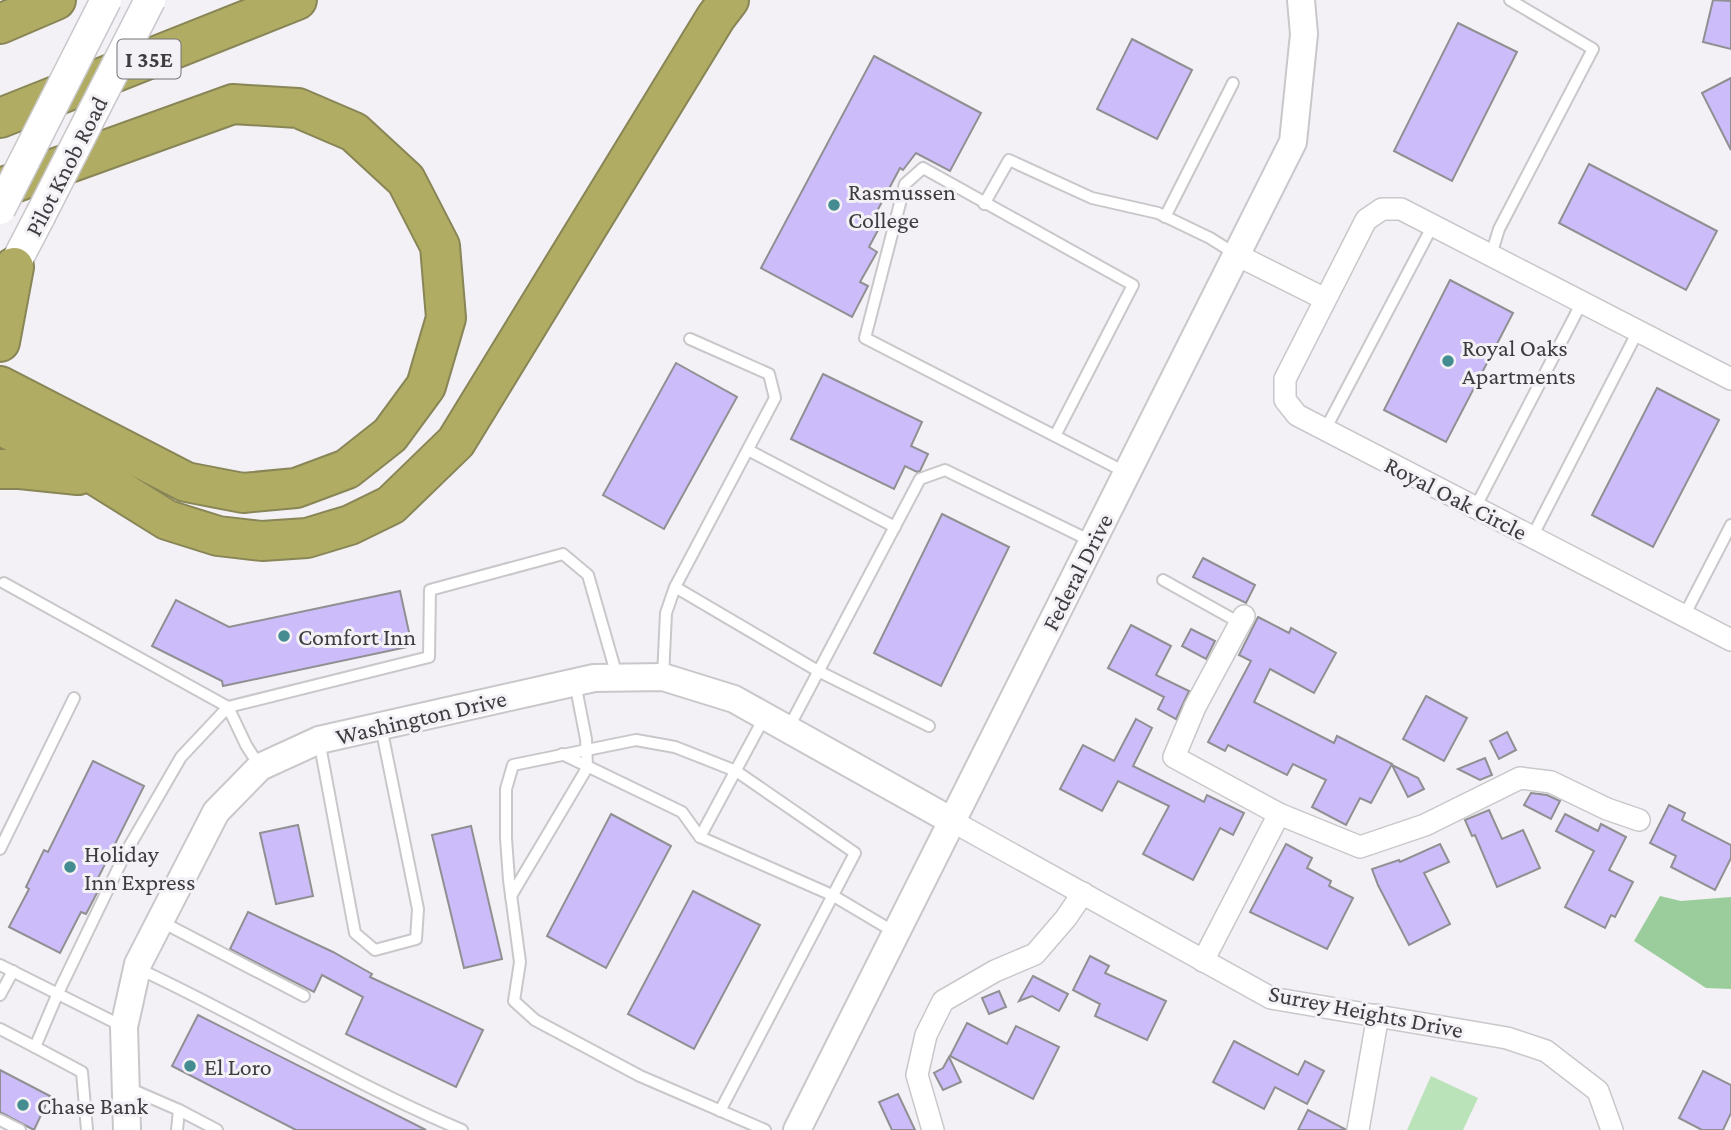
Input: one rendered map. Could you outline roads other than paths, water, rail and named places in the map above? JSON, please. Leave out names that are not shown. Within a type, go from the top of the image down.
[{"type":"highway","points":[[0,23],[56,0]]},
{"type":"highway","name":"I 35E","points":[[0,118],[297,0]]},
{"type":"highway","points":[[0,425],[98,477],[167,520],[218,536],[262,541],[307,538],[350,525],[391,505],[456,442],[716,17],[729,0]]},
{"type":"highway","points":[[0,188],[233,104],[298,108],[354,132],[406,180],[440,246],[446,318],[426,386],[390,435],[347,469],[296,488],[243,493],[186,482],[0,386]]},
{"type":"highway","points":[[0,342],[7,280]]},
{"type":"highway","points":[[0,356],[78,427]]},
{"type":"highway","points":[[0,469],[20,468],[98,477]]},
{"type":"main road","name":"Pilot Knob Road","points":[[0,209],[106,0]]},
{"type":"main road","name":"Pilot Knob Road","points":[[7,280],[150,0]]},
{"type":"street","name":"Federal Drive","points":[[797,1130],[1293,142],[1304,34],[1301,0]]},
{"type":"street","name":"Royal Oak Circle","points":[[1731,379],[1401,209],[1382,209],[1366,220],[1285,379],[1285,400],[1297,415],[1731,640]]},
{"type":"street","points":[[1237,254],[1325,299]]},
{"type":"street","points":[[1242,619],[1195,707],[1174,757],[1279,814],[1360,847],[1425,825],[1520,778],[1551,782],[1607,809],[1639,820]]},
{"type":"street","name":"Washington Drive","points":[[127,1130],[124,1027],[137,968],[160,921],[216,811],[260,766],[319,740],[594,678],[663,677],[734,699],[952,821]]},
{"type":"street","points":[[1203,961],[1279,814]]},
{"type":"street","name":"Surrey Heights Drive","points":[[952,821],[1271,998],[1507,1038],[1546,1051],[1598,1091],[1612,1130]]},
{"type":"street","points":[[933,1130],[917,1074],[926,1035],[943,1001],[995,971],[1035,954],[1083,893]]},
{"type":"street","points":[[1359,1130],[1378,1015]]},
{"type":"lane","points":[[1491,254],[1499,229],[1593,49],[1510,0]]},
{"type":"lane","points":[[1166,217],[1233,83]]},
{"type":"lane","points":[[984,204],[1009,160],[1092,198],[1166,217],[1237,254]]},
{"type":"lane","points":[[1055,436],[1133,285],[923,168],[905,184],[865,338],[1055,436],[1127,473]]},
{"type":"lane","points":[[1325,430],[1433,225]]},
{"type":"lane","points":[[1475,508],[1582,302]]},
{"type":"lane","points":[[1532,537],[1639,331]]},
{"type":"lane","points":[[663,677],[666,613],[675,587],[775,398],[769,374],[690,339]]},
{"type":"lane","points":[[748,450],[895,527]]},
{"type":"lane","points":[[700,837],[736,771],[818,671],[920,479],[945,470],[1093,542]]},
{"type":"lane","points":[[1684,616],[1731,526]]},
{"type":"lane","points":[[35,1047],[125,852],[181,757],[228,707],[429,657],[430,590],[564,554],[589,575],[618,678]]},
{"type":"lane","points":[[1163,580],[1242,619]]},
{"type":"lane","points":[[4,583],[228,707],[246,745],[260,766]]},
{"type":"lane","points":[[675,587],[818,671],[929,726]]},
{"type":"lane","points":[[511,896],[587,768],[587,749],[575,683]]},
{"type":"lane","points":[[0,849],[74,698]]},
{"type":"lane","points":[[319,740],[355,933],[375,950],[416,939],[418,909],[381,726]]},
{"type":"lane","points":[[720,1111],[855,853],[736,771],[675,747],[636,740],[513,765],[506,789],[506,825],[511,896],[520,962],[514,1001],[535,1020],[640,1076],[720,1111],[765,1130]]},
{"type":"lane","points":[[562,754],[682,812],[700,837],[832,895],[896,933]]},
{"type":"lane","points":[[160,921],[304,996]]},
{"type":"lane","points":[[0,965],[124,1027]]},
{"type":"lane","points":[[137,968],[189,992],[397,1103],[462,1130]]},
{"type":"lane","points":[[0,995],[13,971]]},
{"type":"lane","points":[[0,1029],[82,1072],[88,1130]]},
{"type":"lane","points":[[126,1086],[217,1130]]},
{"type":"lane","points":[[177,1130],[179,1110]]},
{"type":"lane","points":[[0,1120],[20,1130]]},
{"type":"place","name":"Rasmussen College","points":[[834,205]]},
{"type":"place","name":"Royal Oaks Apartments","points":[[1448,361]]},
{"type":"place","name":"Comfort Inn","points":[[284,636]]},
{"type":"place","name":"Holiday Inn Express","points":[[70,867]]},
{"type":"place","name":"El Loro","points":[[190,1066]]},
{"type":"place","name":"Chase Bank","points":[[23,1105]]}]
